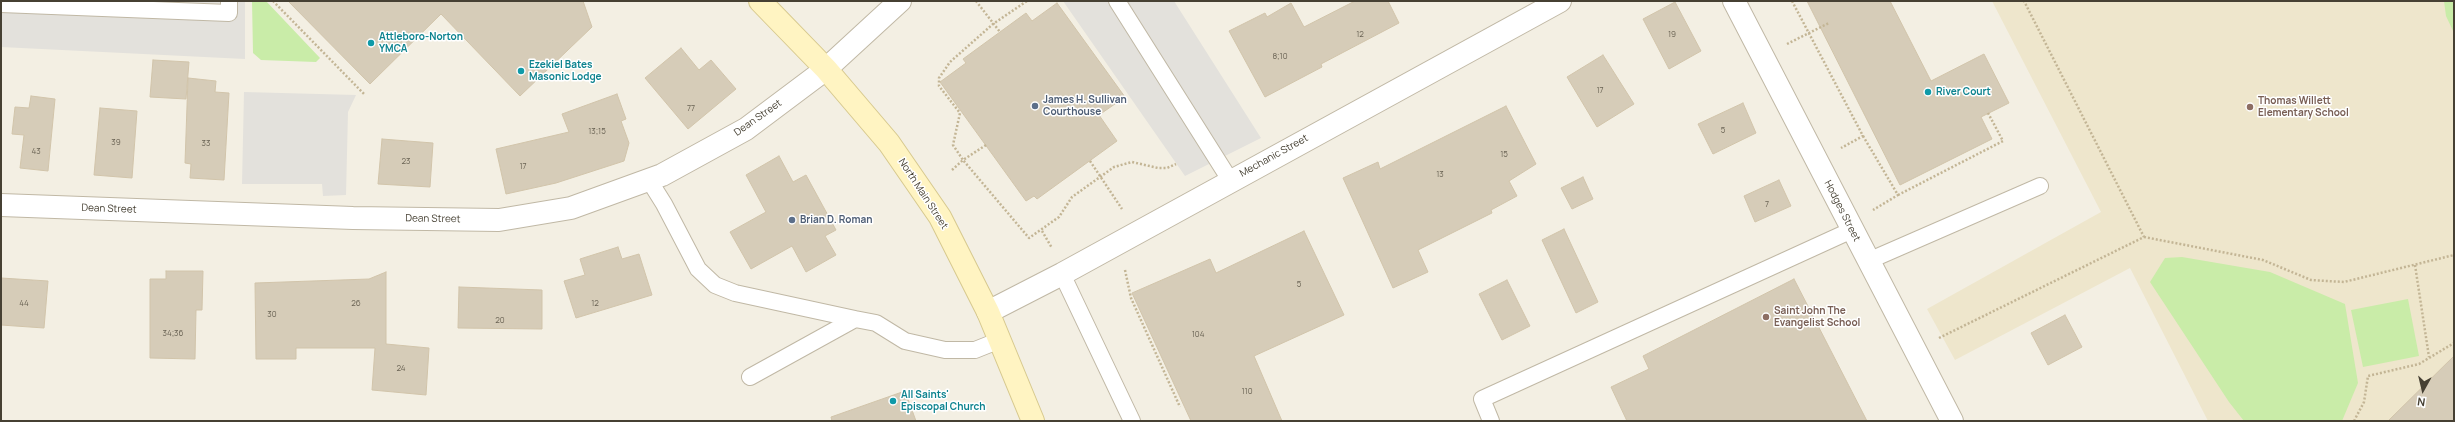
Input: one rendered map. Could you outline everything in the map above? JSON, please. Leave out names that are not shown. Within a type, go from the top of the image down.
[{"type":"main road","name":"North Main Street","points":[[760,1],[826,68],[889,143],[940,217],[988,312],[1033,421]]},
{"type":"street","name":"Dean Street","points":[[1,205],[353,218],[499,220],[571,208],[662,175],[746,129],[826,68],[900,1]]},
{"type":"street","name":"Mechanic Street","points":[[988,312],[1059,264],[1230,180],[1560,1]]},
{"type":"street","name":"Hodges Street","points":[[1734,1],[1952,421]]},
{"type":"lane","points":[[1,4],[229,13],[229,1]]},
{"type":"lane","points":[[1117,1],[1230,180]]},
{"type":"lane","points":[[649,180],[664,204],[698,269],[715,285],[735,293],[876,323],[906,341],[945,350],[975,350],[1000,340]]},
{"type":"lane","points":[[1868,261],[2040,186]]},
{"type":"lane","points":[[1491,421],[1482,399],[1852,230]]},
{"type":"lane","points":[[1059,264],[1132,421]]},
{"type":"lane","points":[[750,377],[855,319]]},
{"type":"path","points":[[273,1],[365,95]]},
{"type":"path","points":[[976,1],[1000,32]]},
{"type":"path","points":[[1027,1],[993,24],[950,62],[939,78],[939,86],[960,113],[953,145],[963,160],[1029,238],[1042,231],[1059,217],[1072,197],[1101,178],[1114,167],[1132,162],[1158,168],[1166,168],[1176,164]]},
{"type":"path","points":[[1792,1],[1863,136],[1898,196]]},
{"type":"path","points":[[1782,47],[1829,23]]},
{"type":"path","points":[[1867,213],[2003,141],[1988,113]]},
{"type":"path","points":[[1835,151],[1863,136]]},
{"type":"path","points":[[952,170],[963,160],[986,145]]},
{"type":"path","points":[[1090,161],[1122,210]]},
{"type":"path","points":[[1042,231],[1059,264]]},
{"type":"path","points":[[2144,237],[2263,260],[2311,280],[2344,282],[2454,255]]},
{"type":"path","points":[[2415,264],[2429,357]]},
{"type":"path","points":[[1125,268],[1131,298],[1180,407]]},
{"type":"path","points":[[2354,421],[2364,402],[2368,376],[2419,364],[2454,343]]},
{"type":"shaded area","points":[[1,1],[245,1],[245,59],[1,47]]},
{"type":"shaded area","points":[[1063,1],[1174,1],[1261,138],[1185,176]]},
{"type":"shaded area","name":"Thomas Willett Elementary School","points":[[1992,1],[2454,1],[2454,421],[2208,421],[2130,268],[1955,360],[1927,309],[2101,212]]},
{"type":"shaded area","points":[[244,92],[356,95],[348,112],[346,195],[323,196],[322,184],[242,184]]},
{"type":"green space","points":[[252,1],[266,1],[320,58],[316,62],[261,60],[253,53]]},
{"type":"green space","points":[[2444,1],[2454,1],[2454,33],[2446,16]]},
{"type":"green space","points":[[2182,257],[2270,272],[2345,304],[2358,383],[2342,421],[2244,421],[2229,402],[2150,282],[2165,258]]},
{"type":"green space","points":[[2408,299],[2419,356],[2363,367],[2351,310]]},
{"type":"building","points":[[288,1],[583,1],[592,27],[520,96],[441,14],[370,84]]},
{"type":"building","points":[[1355,1],[1388,1],[1399,23],[1321,64],[1322,67],[1265,97],[1229,31],[1265,13],[1267,17],[1291,3],[1304,27]]},
{"type":"building","name":"River Court","points":[[1807,1],[1890,1],[1931,81],[1984,54],[2009,103],[1981,117],[1992,139],[1900,185]]},
{"type":"building","points":[[1675,2],[1701,51],[1669,69],[1643,19]]},
{"type":"building","name":"James H. Sullivan Courthouse","points":[[1057,3],[1125,97],[1099,115],[1117,141],[1037,199],[1034,196],[1026,201],[940,82],[966,63],[963,59],[1026,13],[1032,21]]},
{"type":"building","points":[[681,48],[699,70],[711,60],[736,89],[688,129],[645,78]]},
{"type":"building","points":[[1603,55],[1634,104],[1597,127],[1567,77]]},
{"type":"building","points":[[153,60],[189,62],[186,99],[150,97]]},
{"type":"building","points":[[188,78],[216,81],[215,92],[229,93],[224,180],[190,178],[191,164],[185,163]]},
{"type":"building","points":[[617,94],[626,119],[621,121],[629,143],[624,161],[556,183],[506,194],[496,149],[569,132],[562,114]]},
{"type":"building","points":[[31,96],[55,99],[48,171],[20,168],[24,135],[12,134],[15,107],[29,108]]},
{"type":"building","points":[[1743,103],[1756,133],[1713,154],[1698,124]]},
{"type":"building","points":[[1506,106],[1536,164],[1509,181],[1517,196],[1491,210],[1492,213],[1418,250],[1428,272],[1393,288],[1343,178],[1378,162],[1380,169]]},
{"type":"building","points":[[100,108],[137,111],[132,178],[94,175]]},
{"type":"building","points":[[382,139],[433,143],[430,187],[378,184]]},
{"type":"building","points":[[779,156],[793,182],[806,175],[836,230],[825,236],[836,255],[806,272],[792,246],[751,269],[730,232],[766,212],[746,175]]},
{"type":"building","points":[[1583,177],[1593,199],[1572,209],[1561,188]]},
{"type":"building","points":[[1779,180],[1791,206],[1755,222],[1744,196]]},
{"type":"building","points":[[1564,229],[1598,302],[1576,313],[1542,240]]},
{"type":"building","points":[[1304,231],[1344,315],[1254,356],[1282,421],[1191,421],[1132,293],[1210,259],[1216,273]]},
{"type":"building","points":[[618,247],[622,259],[639,254],[652,295],[576,318],[564,281],[585,275],[580,259]]},
{"type":"building","points":[[166,271],[203,271],[202,310],[196,310],[195,359],[150,358],[150,279],[166,279]]},
{"type":"building","points":[[386,272],[386,344],[429,348],[426,395],[372,390],[375,348],[296,348],[296,359],[256,359],[255,283],[369,279]]},
{"type":"building","points":[[1,278],[48,281],[44,328],[1,325]]},
{"type":"building","name":"Saint John The Evangelist School","points":[[1794,279],[1867,421],[1627,421],[1611,387],[1649,369],[1643,356]]},
{"type":"building","points":[[1507,280],[1530,326],[1502,340],[1479,294]]},
{"type":"building","points":[[459,287],[542,290],[542,329],[458,328]]},
{"type":"building","points":[[2065,315],[2082,347],[2048,365],[2031,333]]},
{"type":"building","points":[[2454,356],[2454,421],[2388,421]]},
{"type":"building","name":"All Saints' Episcopal Church","points":[[905,391],[916,421],[832,421],[831,417]]},
{"type":"place","name":"Attleboro-Norton YMCA","points":[[371,43]]},
{"type":"place","name":"Ezekiel Bates Masonic Lodge","points":[[521,71]]},
{"type":"place","name":"River Court","points":[[1928,92]]},
{"type":"place","name":"James H. Sullivan Courthouse","points":[[1035,106]]},
{"type":"place","name":"Thomas Willett Elementary School","points":[[2250,107]]},
{"type":"place","name":"Brian D. Roman","points":[[792,220]]},
{"type":"place","name":"Saint John The Evangelist School","points":[[1766,317]]},
{"type":"place","name":"All Saints' Episcopal Church","points":[[893,401]]}]
